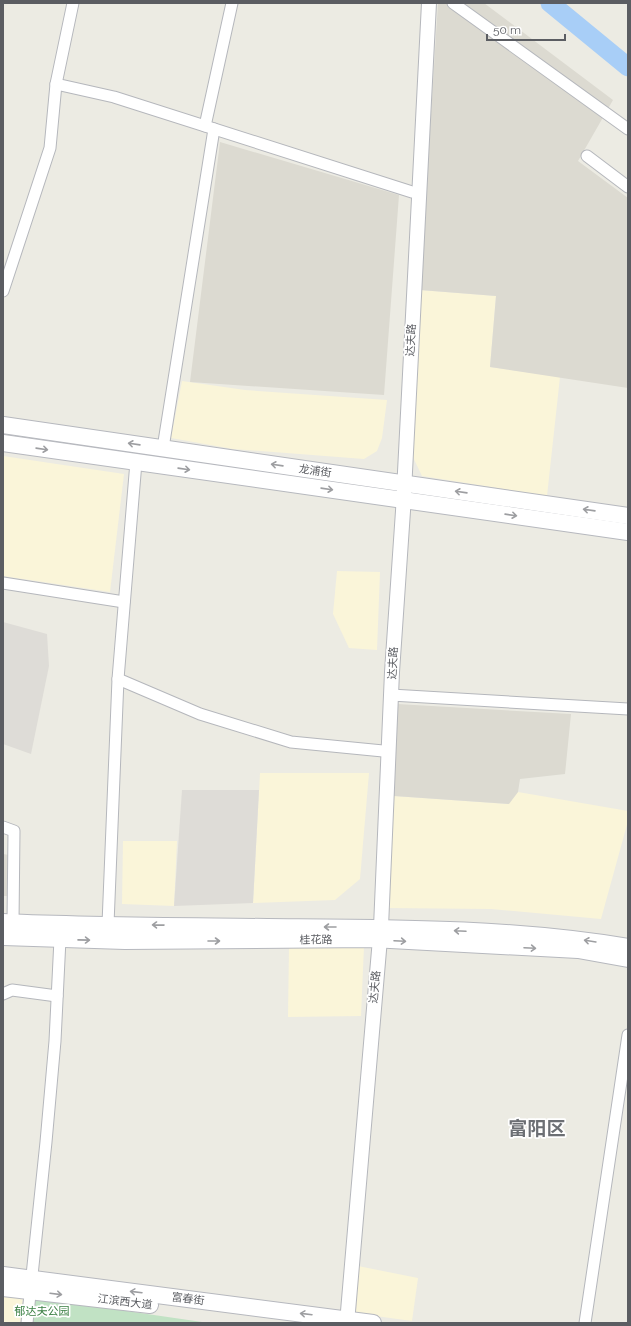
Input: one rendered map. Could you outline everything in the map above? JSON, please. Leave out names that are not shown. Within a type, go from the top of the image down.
[{"type":"main road","name":"龙浦街","points":[[3,425],[628,516]]},
{"type":"main road","name":"龙浦街","points":[[3,443],[628,532]]},
{"type":"main road","points":[[8,922],[376,933],[487,932],[568,938],[628,947]]},
{"type":"main road","name":"桂花路","points":[[3,937],[216,941],[376,933],[578,950],[628,959]]},
{"type":"main road","name":"富春街","points":[[3,1275],[30,1285],[344,1321],[373,1323]]},
{"type":"main road","name":"江滨西大道","points":[[3,1288],[30,1285],[294,1323]]},
{"type":"street","points":[[3,291],[50,148],[56,84],[73,3]]},
{"type":"street","points":[[163,448],[209,127],[232,3]]},
{"type":"street","name":"达夫路","points":[[344,1321],[376,933],[391,695],[412,192],[423,3]]},
{"type":"street","name":"达夫路","points":[[400,483],[429,3]]},
{"type":"street","points":[[453,3],[628,129]]},
{"type":"street","points":[[56,84],[114,97],[412,192]]},
{"type":"street","points":[[586,156],[628,187]]},
{"type":"street","points":[[108,924],[118,679],[136,462]]},
{"type":"street","name":"达夫路","points":[[376,933],[382,751],[400,500]]},
{"type":"street","points":[[3,583],[124,602]]},
{"type":"street","points":[[118,679],[200,714],[291,742],[382,751]]},
{"type":"street","points":[[391,695],[628,709]]},
{"type":"street","points":[[3,827],[14,831],[8,922]]},
{"type":"street","points":[[27,1323],[46,1142],[60,939]]},
{"type":"street","points":[[3,994],[12,990],[57,996]]},
{"type":"street","points":[[585,1323],[628,1035]]},
{"type":"shaded area","points":[[438,3],[484,3],[613,100],[578,161],[628,198],[628,388],[490,367],[496,296],[420,290]]},
{"type":"shaded area","points":[[220,142],[399,195],[384,395],[190,382]]},
{"type":"shaded area","points":[[420,290],[496,296],[490,367],[560,377],[547,496],[422,476],[411,453]]},
{"type":"shaded area","points":[[182,381],[245,390],[387,400],[382,438],[377,451],[364,459],[233,449],[171,438]]},
{"type":"shaded area","points":[[3,456],[124,474],[110,592],[3,576]]},
{"type":"shaded area","points":[[337,571],[380,572],[377,650],[349,648],[333,614]]},
{"type":"shaded area","points":[[3,622],[47,634],[49,666],[31,754],[3,744]]},
{"type":"shaded area","points":[[397,704],[571,714],[565,774],[520,779],[518,792],[509,804],[394,796]]},
{"type":"shaded area","points":[[260,773],[369,773],[360,879],[335,900],[253,903]]},
{"type":"shaded area","points":[[182,790],[259,790],[253,903],[174,906]]},
{"type":"shaded area","points":[[518,792],[628,811],[628,821],[601,919],[491,909],[387,908],[394,796],[508,804]]},
{"type":"shaded area","points":[[123,841],[177,841],[174,906],[122,904]]},
{"type":"shaded area","points":[[3,854],[9,855],[7,896],[3,896]]},
{"type":"shaded area","points":[[364,946],[361,1016],[288,1017],[289,947]]},
{"type":"shaded area","points":[[358,1266],[418,1278],[412,1321],[354,1313]]},
{"type":"shaded area","points":[[3,1295],[23,1297],[20,1323],[3,1323]]},
{"type":"green space","name":"郁达夫公园","points":[[30,1297],[209,1323],[29,1323]]},
{"type":"waterway","points":[[550,3],[628,67]]},
{"type":"district","name":"富阳区","points":[[537,1128]]}]
